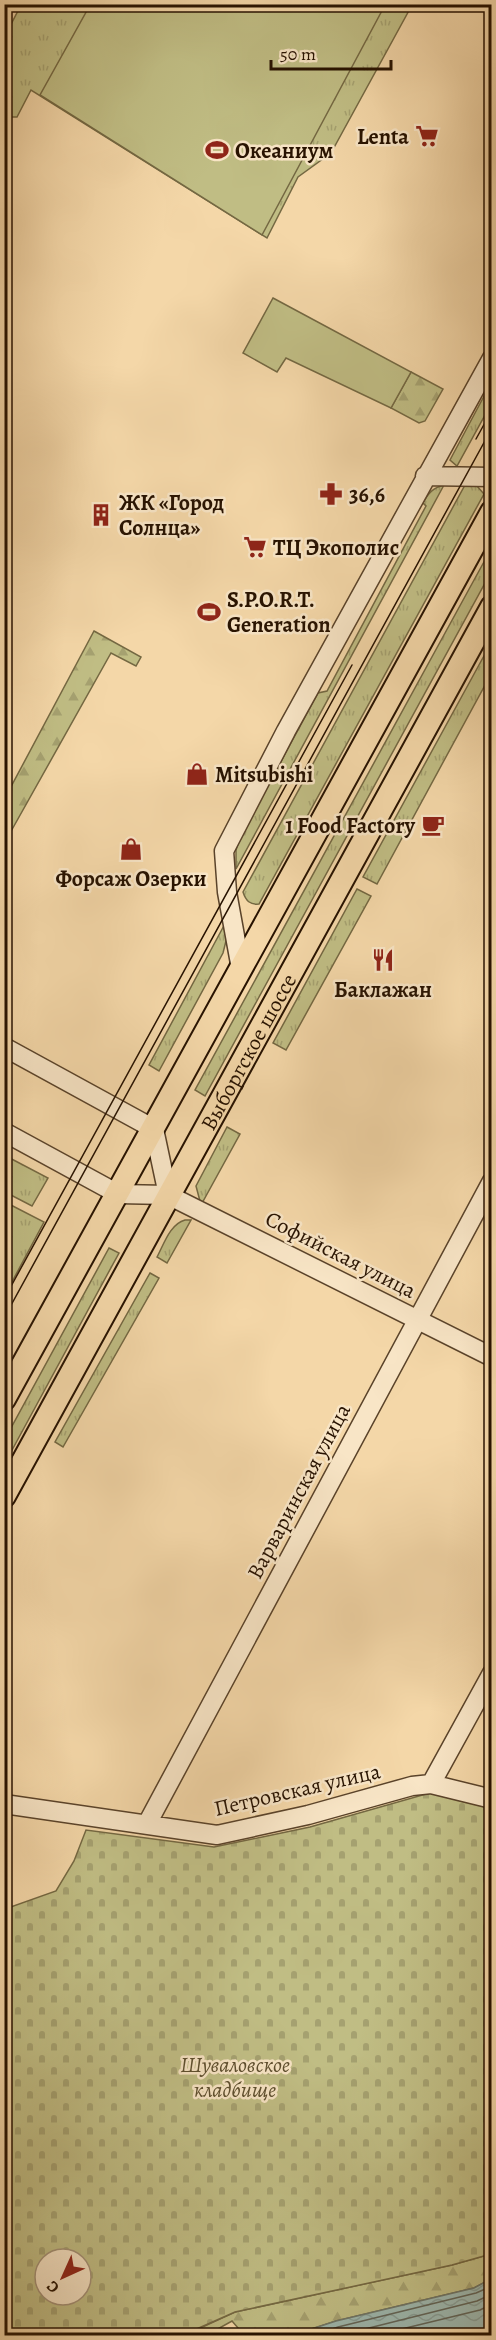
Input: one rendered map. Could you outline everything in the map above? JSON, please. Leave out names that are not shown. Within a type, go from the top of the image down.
[{"type":"main road","name":"Выборгское шоссе","points":[[4,1398],[492,512]]},
{"type":"main road","name":"Выборгское шоссе","points":[[4,1496],[492,607]]},
{"type":"street","points":[[241,969],[227,892],[224,851],[286,731],[492,358]]},
{"type":"street","points":[[425,476],[492,477]]},
{"type":"street","points":[[4,1047],[154,1129],[168,1195],[118,1194],[4,1132]]},
{"type":"street","name":"Варваринская улица","points":[[147,1824],[492,1181]]},
{"type":"street","name":"Софийская улица","points":[[168,1195],[492,1357]]},
{"type":"street","points":[[431,1784],[492,1673]]},
{"type":"street","name":"Петровская улица","points":[[4,1804],[217,1835],[308,1815],[412,1786],[431,1784],[492,1799]]},
{"type":"green space","name":"Океаниум","points":[[21,5],[412,5],[331,153],[298,177],[267,238],[31,90],[17,117],[5,117],[5,36]]},
{"type":"green space","name":"Океаниум","points":[[90,5],[385,5],[262,235],[40,95]]},
{"type":"green space","points":[[273,298],[411,372],[391,408],[286,358],[277,372],[243,353]]},
{"type":"green space","points":[[411,372],[443,389],[425,421],[419,423],[391,408]]},
{"type":"green space","points":[[491,383],[491,404],[457,466],[450,460]]},
{"type":"green space","points":[[444,485],[236,869],[236,850],[240,837],[318,693],[327,691],[426,506],[423,503],[425,499],[434,489]]},
{"type":"green space","points":[[465,485],[477,486],[484,494],[259,904],[251,903],[243,892]]},
{"type":"green space","points":[[491,549],[491,572],[205,1096],[195,1090]]},
{"type":"green space","points":[[94,631],[141,657],[136,666],[111,653],[5,842],[5,798]]},
{"type":"green space","points":[[491,643],[491,674],[377,884],[363,877]]},
{"type":"green space","points":[[357,889],[371,896],[286,1050],[273,1043]]},
{"type":"green space","points":[[227,920],[228,933],[223,953],[159,1071],[149,1065]]},
{"type":"green space","points":[[227,1127],[240,1134],[201,1205],[196,1186]]},
{"type":"green space","points":[[4,1155],[48,1178],[32,1206],[5,1192]]},
{"type":"green space","points":[[5,1202],[44,1222],[5,1295]]},
{"type":"green space","points":[[185,1220],[191,1220],[167,1263],[157,1257],[171,1230]]},
{"type":"green space","points":[[109,1248],[119,1253],[5,1463],[5,1439]]},
{"type":"green space","points":[[150,1273],[159,1278],[63,1447],[55,1442]]},
{"type":"green space","name":"Шуваловское кладбище","points":[[433,1792],[491,1806],[491,2254],[452,2265],[235,2312],[183,2335],[5,2336],[5,1909],[56,1891],[74,1861],[86,1830],[214,1847],[310,1827]]},
{"type":"green space","points":[[491,2254],[491,2279],[474,2288],[336,2321],[293,2335],[244,2335],[232,2321],[207,2335],[183,2336],[235,2312],[452,2265]]},
{"type":"water","points":[[491,2279],[491,2335],[293,2335],[336,2321],[474,2288]]},
{"type":"tram line","points":[[476,439],[492,410]]},
{"type":"tram line","points":[[4,1318],[492,428]]},
{"type":"tram line","points":[[4,1299],[352,665]]},
{"type":"place","name":"Lenta","points":[[427,136]]},
{"type":"place","name":"Океаниум","points":[[217,150]]},
{"type":"place","name":"36,6","points":[[331,494]]},
{"type":"place","name":"ЖК «Город Солнца»","points":[[101,515]]},
{"type":"place","name":"ТЦ Экополис","points":[[255,547]]},
{"type":"place","name":"S.P.O.R.T. Generation","points":[[209,612]]},
{"type":"place","name":"Mitsubishi","points":[[197,774]]},
{"type":"place","name":"1 Food Factory","points":[[433,825]]},
{"type":"place","name":"Форсаж Озерки","points":[[131,849]]},
{"type":"place","name":"Баклажан","points":[[383,960]]}]
